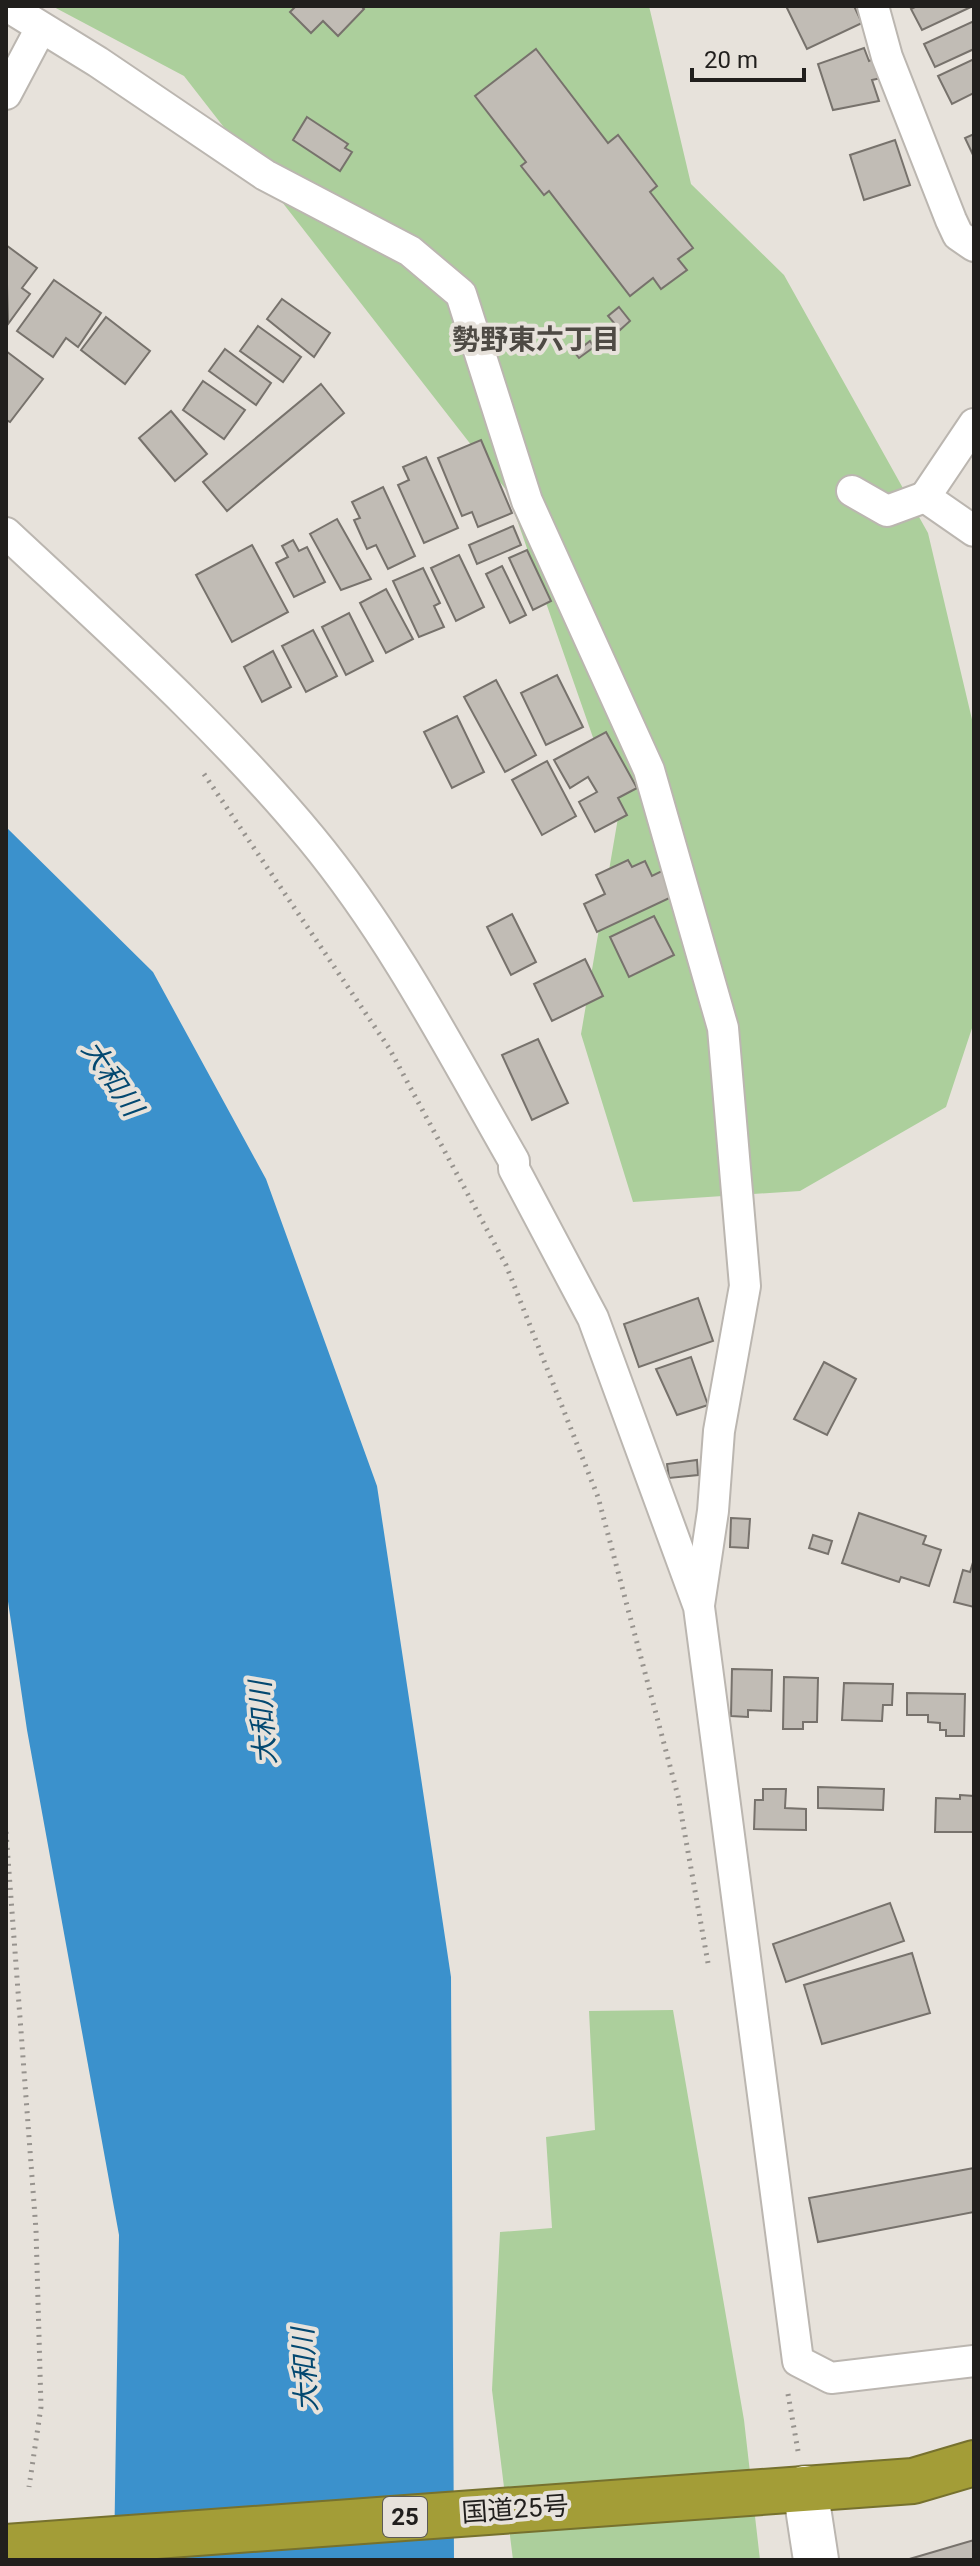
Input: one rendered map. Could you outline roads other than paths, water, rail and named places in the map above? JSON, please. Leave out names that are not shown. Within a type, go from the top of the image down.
[{"type":"highway","name":"国道25号","points":[[6,2547],[913,2481],[974,2463]]},
{"type":"street","points":[[7,6],[98,62],[265,175],[410,251],[461,294],[527,501],[649,770],[723,1028],[745,1286],[719,1431],[713,1511],[699,1607]]},
{"type":"street","points":[[873,6],[887,57],[963,214],[958,235],[974,246]]},
{"type":"street","points":[[6,94],[41,28]]},
{"type":"street","points":[[852,491],[887,511],[925,497],[974,424]]},
{"type":"street","points":[[925,497],[974,531]]},
{"type":"street","points":[[6,533],[205,719],[312,839],[403,967],[514,1161],[514,1169],[593,1318],[699,1607],[798,2361],[831,2378],[974,2361]]},
{"type":"street","points":[[805,2488],[816,2560]]},
{"type":"water","name":"大和川","points":[[6,827],[153,972],[266,1179],[377,1486],[451,1977],[454,2560],[114,2560],[119,2235],[27,1730],[6,1588]]},
{"type":"district","name":"勢野東六丁目","points":[[536,339]]}]
